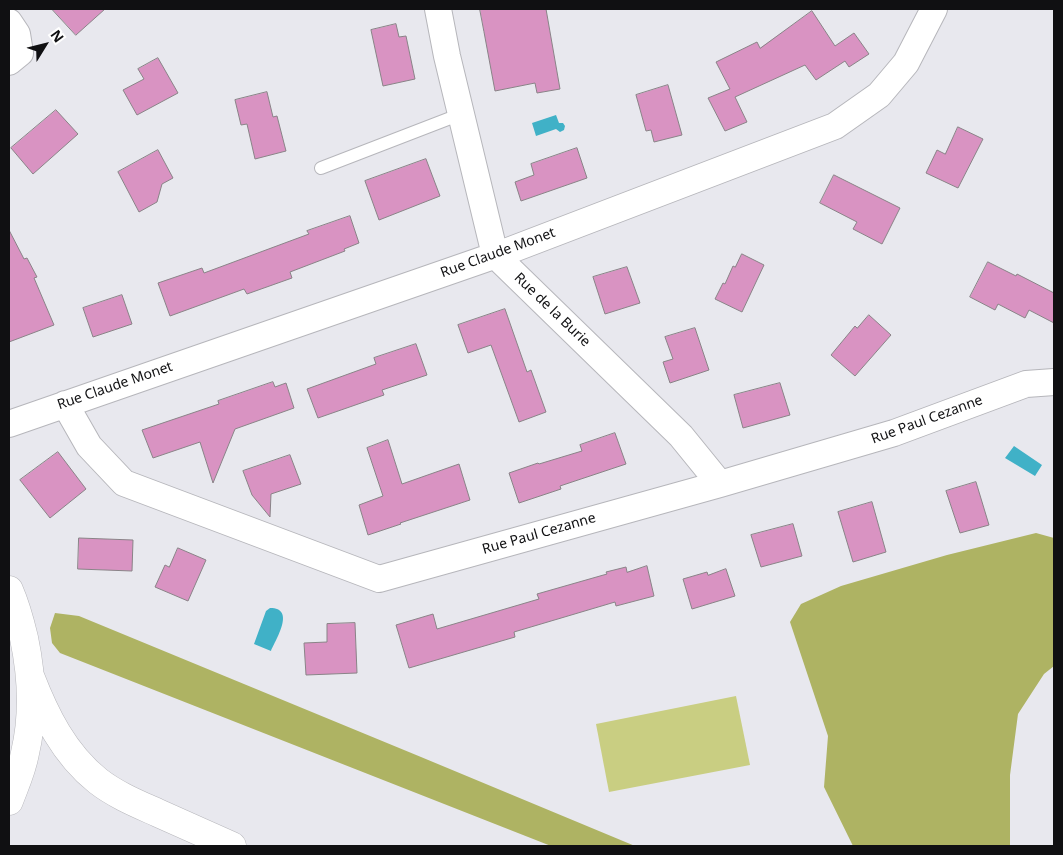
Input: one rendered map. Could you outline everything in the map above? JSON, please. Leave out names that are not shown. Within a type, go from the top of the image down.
[{"type":"street","points":[[438,9],[447,56],[495,255]]},
{"type":"street","name":"Rue Claude Monet","points":[[9,424],[495,255],[835,126],[879,96],[906,63],[934,9]]},
{"type":"street","points":[[9,22],[17,34],[20,53],[9,62]]},
{"type":"street","name":"Rue de la Burie","points":[[495,255],[682,436],[720,484]]},
{"type":"street","name":"Rue Paul Cezanne","points":[[65,404],[89,446],[124,483],[379,579],[720,484],[894,433],[1026,384],[1054,382]]},
{"type":"street","points":[[9,801],[25,753],[30,721],[30,676],[20,621],[11,596]]},
{"type":"street","points":[[30,676],[51,724],[65,746],[80,765],[98,782],[132,802],[232,846]]},
{"type":"lane","points":[[321,168],[461,114]]},
{"type":"green space","points":[[1036,533],[1054,538],[1054,666],[1044,674],[1018,714],[1010,775],[1010,846],[853,846],[824,787],[828,736],[790,622],[801,604],[841,586],[947,555]]},
{"type":"green space","points":[[55,613],[79,616],[635,846],[551,846],[60,653],[52,643],[50,628]]},
{"type":"green space","points":[[736,696],[750,765],[609,792],[596,724]]},
{"type":"water","points":[[556,115],[559,123],[563,123],[565,126],[564,130],[560,132],[556,129],[536,136],[532,123]]},
{"type":"water","points":[[1014,446],[1042,465],[1035,476],[1005,458]]},
{"type":"water","points":[[270,608],[278,609],[282,613],[283,618],[280,632],[271,651],[254,644],[266,611]]},
{"type":"building","points":[[52,9],[105,9],[76,35]]},
{"type":"building","points":[[480,9],[546,9],[560,89],[537,93],[535,83],[495,91]]},
{"type":"building","points":[[812,11],[835,46],[854,33],[869,54],[849,67],[845,61],[816,80],[805,65],[735,97],[747,122],[725,131],[708,98],[730,89],[716,62],[757,42],[760,48]]},
{"type":"building","points":[[396,24],[399,37],[406,36],[415,79],[383,86],[371,30]]},
{"type":"building","points":[[158,58],[178,93],[137,115],[123,90],[144,79],[138,69]]},
{"type":"building","points":[[668,85],[682,135],[654,142],[651,130],[646,131],[636,95]]},
{"type":"building","points":[[267,92],[273,117],[277,116],[286,151],[255,159],[247,124],[241,125],[235,100]]},
{"type":"building","points":[[56,110],[78,134],[33,174],[11,148]]},
{"type":"building","points":[[958,127],[983,139],[958,188],[926,173],[937,150],[945,154]]},
{"type":"building","points":[[577,148],[587,178],[521,201],[515,182],[534,175],[531,164]]},
{"type":"building","points":[[158,150],[173,178],[162,184],[157,202],[139,212],[118,172]]},
{"type":"building","points":[[426,159],[440,196],[379,220],[365,181]]},
{"type":"building","points":[[834,175],[900,208],[882,244],[853,229],[857,222],[820,203]]},
{"type":"building","points":[[350,216],[359,243],[344,249],[345,251],[290,272],[292,278],[247,294],[244,289],[170,316],[158,283],[202,268],[204,273],[309,234],[307,231]]},
{"type":"building","points":[[9,230],[24,259],[27,258],[37,277],[34,278],[54,325],[9,342]]},
{"type":"building","points":[[742,254],[764,265],[742,312],[715,299],[723,283],[725,284],[733,266],[735,267]]},
{"type":"building","points":[[988,262],[1054,293],[1054,323],[1029,310],[1025,318],[998,304],[995,310],[970,297]]},
{"type":"building","points":[[627,267],[640,303],[605,314],[593,277]]},
{"type":"building","points":[[122,295],[132,324],[93,337],[83,308]]},
{"type":"building","points":[[505,309],[527,372],[531,370],[546,412],[519,422],[491,345],[468,353],[458,325]]},
{"type":"building","points":[[869,315],[891,335],[855,376],[831,355],[855,326],[857,328]]},
{"type":"building","points":[[695,328],[709,370],[670,383],[663,362],[673,359],[665,337]]},
{"type":"building","points":[[416,344],[427,375],[382,390],[384,395],[318,418],[307,389],[376,364],[374,358]]},
{"type":"building","points":[[273,382],[275,387],[286,383],[294,408],[235,429],[213,483],[200,442],[153,458],[142,430],[219,404],[218,401]]},
{"type":"building","points":[[780,383],[790,415],[743,428],[734,395]]},
{"type":"building","points":[[615,433],[626,464],[560,486],[561,489],[519,503],[509,473],[582,451],[580,445]]},
{"type":"building","points":[[388,440],[402,484],[459,464],[470,500],[368,535],[359,505],[383,496],[367,448]]},
{"type":"building","points":[[58,452],[86,489],[50,518],[20,480]]},
{"type":"building","points":[[290,455],[301,484],[271,494],[270,517],[252,495],[243,471]]},
{"type":"building","points":[[976,482],[989,525],[960,533],[946,491]]},
{"type":"building","points":[[872,502],[886,552],[853,562],[838,512]]},
{"type":"building","points":[[793,524],[802,556],[761,567],[751,535]]},
{"type":"building","points":[[79,538],[133,540],[132,571],[78,569]]},
{"type":"building","points":[[178,548],[206,560],[188,601],[155,587],[165,565],[169,567]]},
{"type":"building","points":[[647,566],[654,596],[616,606],[615,602],[514,632],[515,637],[409,668],[396,625],[433,614],[437,629],[539,599],[537,594],[607,574],[606,572],[626,567],[627,572]]},
{"type":"building","points":[[726,569],[735,596],[692,609],[683,579],[707,572],[708,575]]},
{"type":"building","points":[[355,623],[357,673],[306,675],[304,643],[327,642],[327,624]]}]
